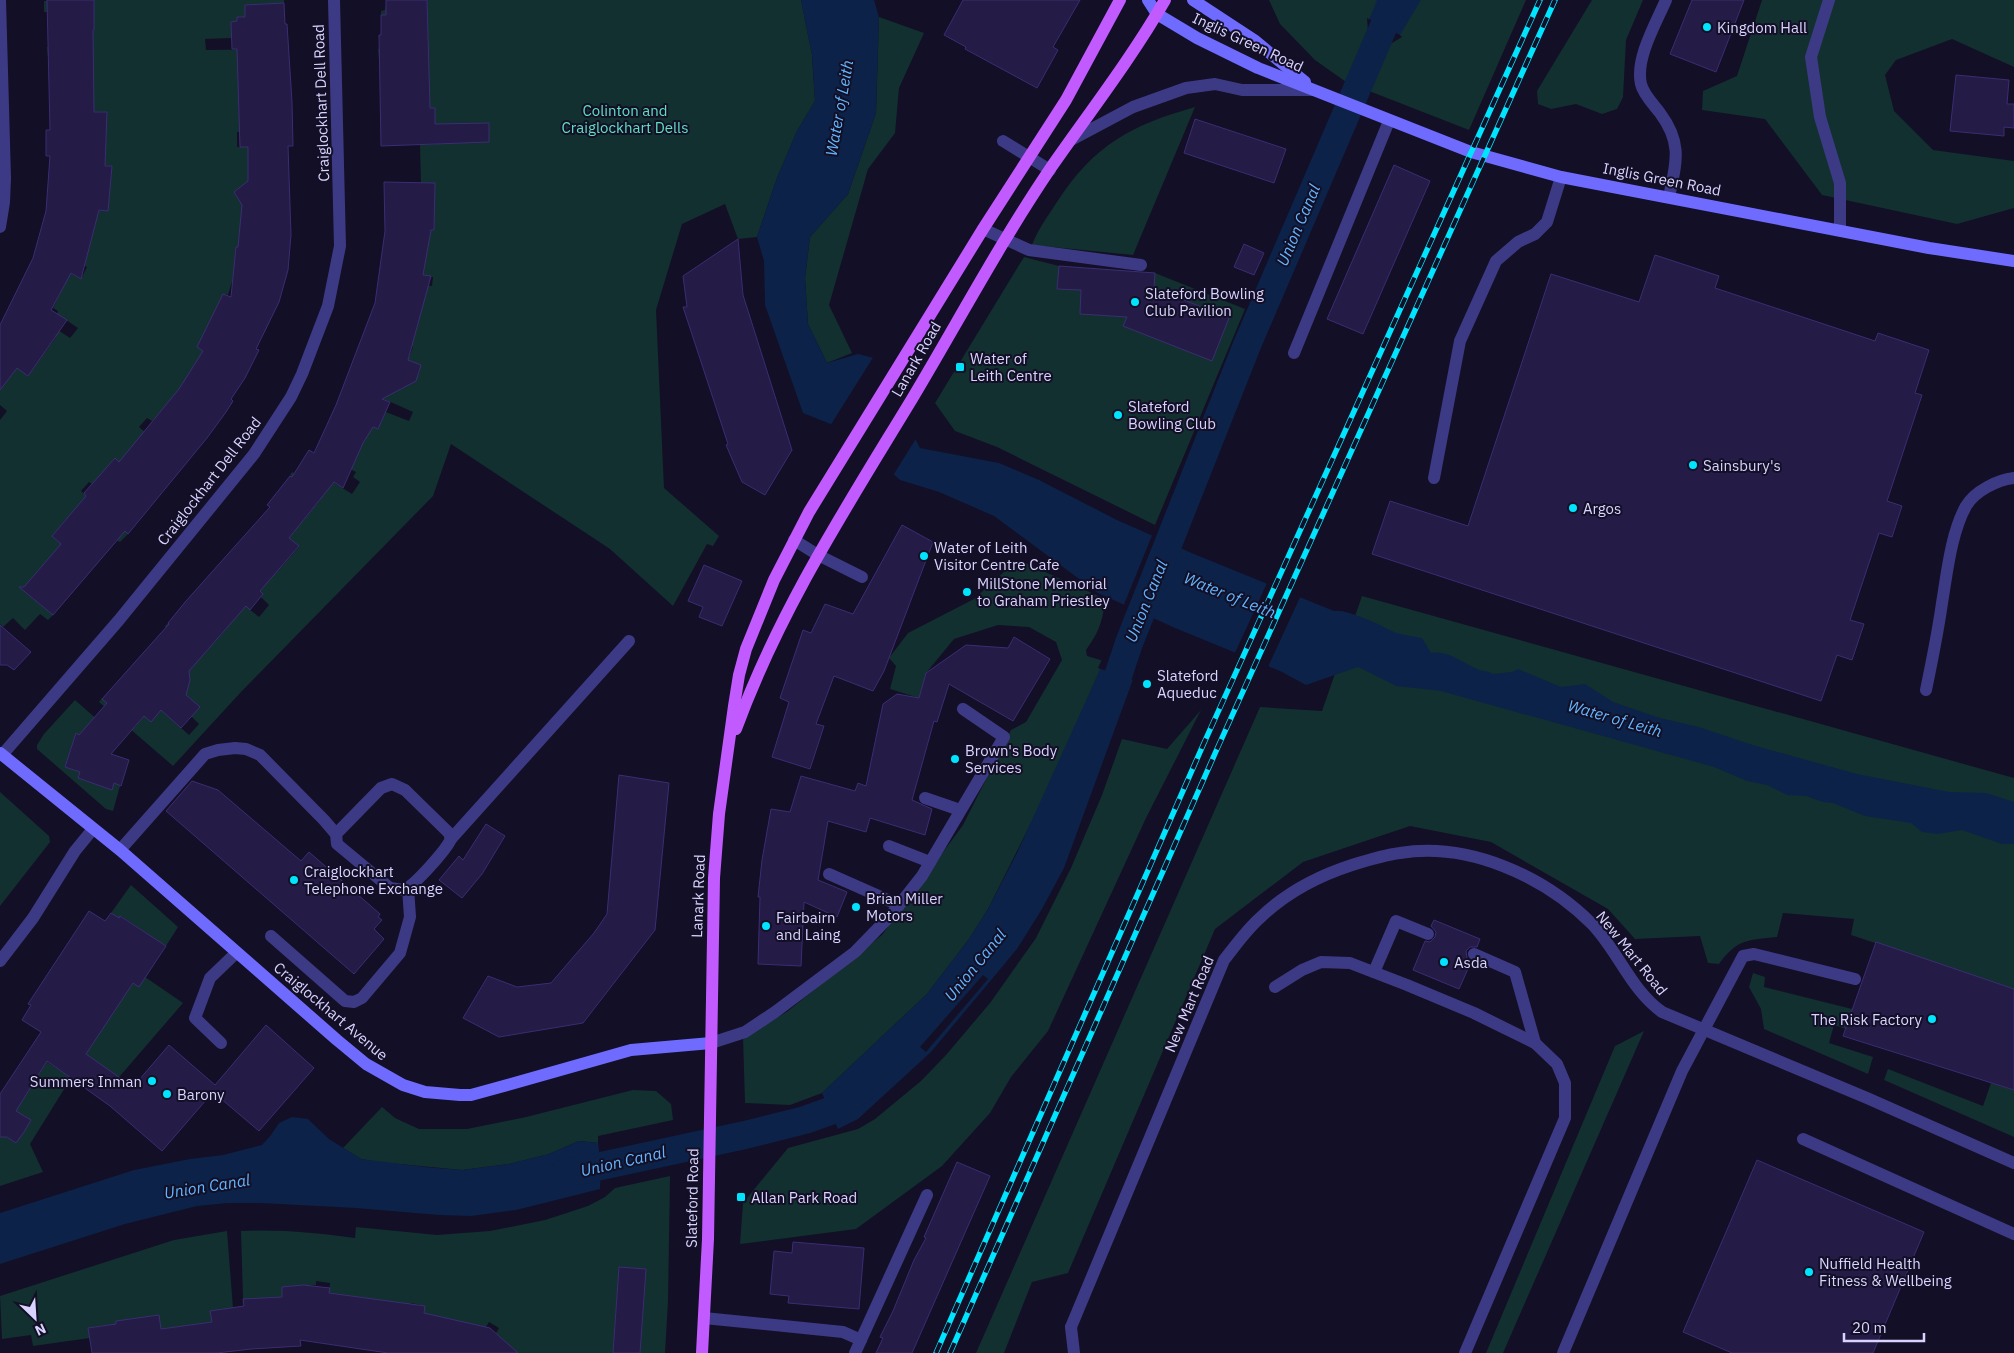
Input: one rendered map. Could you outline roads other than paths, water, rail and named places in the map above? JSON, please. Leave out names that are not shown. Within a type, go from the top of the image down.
[{"type":"main road","name":"Lanark Road","points":[[711,1043],[714,878],[719,814],[739,674],[746,648],[774,580],[794,540],[983,229],[1066,100],[1120,0]]},
{"type":"main road","name":"Lanark Road","points":[[728,752],[764,659],[784,617],[818,555],[1050,170],[1165,0]]},
{"type":"main road","name":"Slateford Road","points":[[702,1353],[708,1230],[711,1043]]},
{"type":"street","points":[[0,0],[5,178],[0,227]]},
{"type":"street","name":"Craiglockhart Dell Road","points":[[1,754],[119,620],[254,454],[291,397],[302,374],[328,306],[340,246],[334,0]]},
{"type":"street","name":"Inglis Green Road","points":[[1148,0],[1157,14],[1197,38],[1250,63],[1389,121],[1471,152],[1561,178],[1669,197],[1929,248],[2014,261]]},
{"type":"street","name":"Inglis Green Road","points":[[1193,0],[1254,40],[1315,90]]},
{"type":"street","points":[[1666,0],[1643,55],[1640,71],[1641,86],[1665,120],[1676,148],[1677,156],[1669,197]]},
{"type":"street","points":[[1829,0],[1811,57],[1820,117],[1840,183],[1840,230]]},
{"type":"street","name":"Inglis Green Road","points":[[1071,140],[1133,107],[1186,88],[1215,84],[1242,90],[1315,90]]},
{"type":"street","points":[[1294,353],[1389,121]]},
{"type":"street","points":[[1003,141],[1050,170]]},
{"type":"street","points":[[1434,478],[1460,341],[1496,261],[1518,242],[1535,234],[1547,222],[1561,178]]},
{"type":"street","points":[[983,229],[1029,250],[1141,265]]},
{"type":"street","points":[[1926,690],[1948,569],[1956,533],[1966,506],[1980,492],[2002,480],[2014,478]]},
{"type":"street","points":[[794,540],[818,555],[862,577]]},
{"type":"street","points":[[120,850],[205,754],[235,748],[246,749],[260,755],[336,834],[337,844],[390,888],[397,890],[408,888],[629,641]]},
{"type":"street","points":[[711,1043],[745,1032],[855,952],[899,905],[922,876],[1004,736],[963,709]]},
{"type":"street","name":"Craiglockhart Avenue","points":[[1,754],[120,850],[236,953],[366,1064],[403,1085],[425,1092],[470,1095],[630,1050],[711,1043]]},
{"type":"street","points":[[336,834],[381,788],[392,784],[405,790],[449,833],[451,838]]},
{"type":"street","points":[[925,798],[960,810]]},
{"type":"street","points":[[0,961],[33,918],[75,851],[93,829]]},
{"type":"street","points":[[889,846],[930,862]]},
{"type":"street","name":"New Mart Road","points":[[1074,1353],[1071,1327],[1224,960],[1260,917],[1284,898],[1317,878],[1331,872],[1401,852],[1434,852],[1464,855],[1517,872],[1568,904],[1592,925],[1614,953],[1643,996],[1662,1012],[2014,1163]]},
{"type":"street","points":[[829,874],[899,905]]},
{"type":"street","points":[[271,936],[345,1001],[354,1002],[362,998],[400,952],[410,917],[408,888]]},
{"type":"street","points":[[1374,972],[1396,920],[1428,934]]},
{"type":"street","points":[[221,1043],[195,1018],[210,978],[236,953]]},
{"type":"street","points":[[1474,954],[1515,972],[1535,1043]]},
{"type":"street","points":[[1563,1353],[1682,1071],[1743,956],[1754,954],[1855,980]]},
{"type":"street","points":[[1275,987],[1302,970],[1321,962],[1350,963],[1474,1013],[1535,1043],[1557,1064],[1565,1083],[1565,1118],[1465,1353]]},
{"type":"street","points":[[1803,1138],[2014,1234]]},
{"type":"street","points":[[855,1353],[927,1195]]},
{"type":"street","points":[[704,1318],[774,1323],[843,1332],[861,1340]]},
{"type":"water","name":"Water of Leith","points":[[801,0],[874,0],[879,17],[876,113],[848,194],[810,237],[805,278],[808,324],[827,363],[858,354],[874,358],[920,448],[999,463],[1039,480],[1117,520],[1194,554],[1334,611],[1353,614],[1370,620],[1396,633],[1422,638],[1431,653],[1450,655],[1479,670],[1493,674],[1512,672],[1518,669],[1561,687],[1585,684],[1613,702],[1660,718],[1699,727],[1756,746],[1857,774],[1949,792],[1986,793],[2014,802],[2014,844],[2002,844],[1962,830],[1938,834],[1922,832],[1911,823],[1865,816],[1833,803],[1823,802],[1806,796],[1787,795],[1767,785],[1747,781],[1714,767],[1441,691],[1396,686],[1358,667],[1306,685],[1280,671],[1175,628],[1098,593],[994,516],[939,492],[900,480],[838,427],[803,413],[765,305],[764,261],[757,237],[777,178],[797,131],[815,101],[812,55]]},
{"type":"water","points":[[1377,0],[1421,0],[1400,35],[1371,54],[1369,20]]},
{"type":"water","points":[[1104,661],[1135,674],[1064,868],[1042,909],[1017,949],[931,1052],[858,1119],[838,1129],[822,1093],[927,994],[969,939],[988,909],[1017,853]]},
{"type":"water","points":[[292,1117],[308,1119],[329,1139],[361,1159],[425,1167],[462,1170],[509,1164],[549,1154],[579,1141],[598,1143],[601,1165],[600,1189],[516,1210],[471,1216],[260,1203],[228,1203],[197,1206],[125,1224],[0,1264],[0,1213],[134,1170],[190,1159],[223,1155],[262,1145],[279,1123]]},
{"type":"waterway","name":"Union Canal","points":[[1117,679],[1129,643],[1247,345],[1395,0]]},
{"type":"waterway","name":"Union Canal","points":[[564,1174],[745,1135],[805,1120],[830,1111],[861,1089]]},
{"type":"railway","points":[[936,1353],[1204,743],[1540,0]]},
{"type":"railway","points":[[950,1353],[1217,749],[1555,0]]},
{"type":"place","name":"Kingdom Hall","points":[[1707,27]]},
{"type":"place","name":"Slateford Bowling Club Pavilion","points":[[1135,302]]},
{"type":"place","name":"Water of Leith Centre","points":[[960,367]]},
{"type":"place","name":"Slateford Bowling Club","points":[[1118,415]]},
{"type":"place","name":"Sainsbury's","points":[[1693,465]]},
{"type":"place","name":"Argos","points":[[1573,508]]},
{"type":"place","name":"Water of Leith Visitor Centre Cafe","points":[[924,556]]},
{"type":"place","name":"MillStone Memorial to Graham Priestley","points":[[967,592]]},
{"type":"place","name":"Slateford Aqueduc","points":[[1147,684]]},
{"type":"place","name":"Brown's Body Services","points":[[955,759]]},
{"type":"place","name":"Craiglockhart Telephone Exchange","points":[[294,880]]},
{"type":"place","name":"Brian Miller Motors","points":[[856,907]]},
{"type":"place","name":"Fairbairn and Laing","points":[[766,926]]},
{"type":"place","name":"Asda","points":[[1444,962]]},
{"type":"place","name":"The Risk Factory","points":[[1932,1019]]},
{"type":"place","name":"Summers Inman","points":[[152,1081]]},
{"type":"place","name":"Barony","points":[[167,1094]]},
{"type":"place","name":"Allan Park Road","points":[[741,1197]]},
{"type":"place","name":"Nuffield Health Fitness & Wellbeing","points":[[1809,1272]]},
{"type":"park label","name":"Colinton and Craiglockhart Dells","points":[[625,118]]}]
